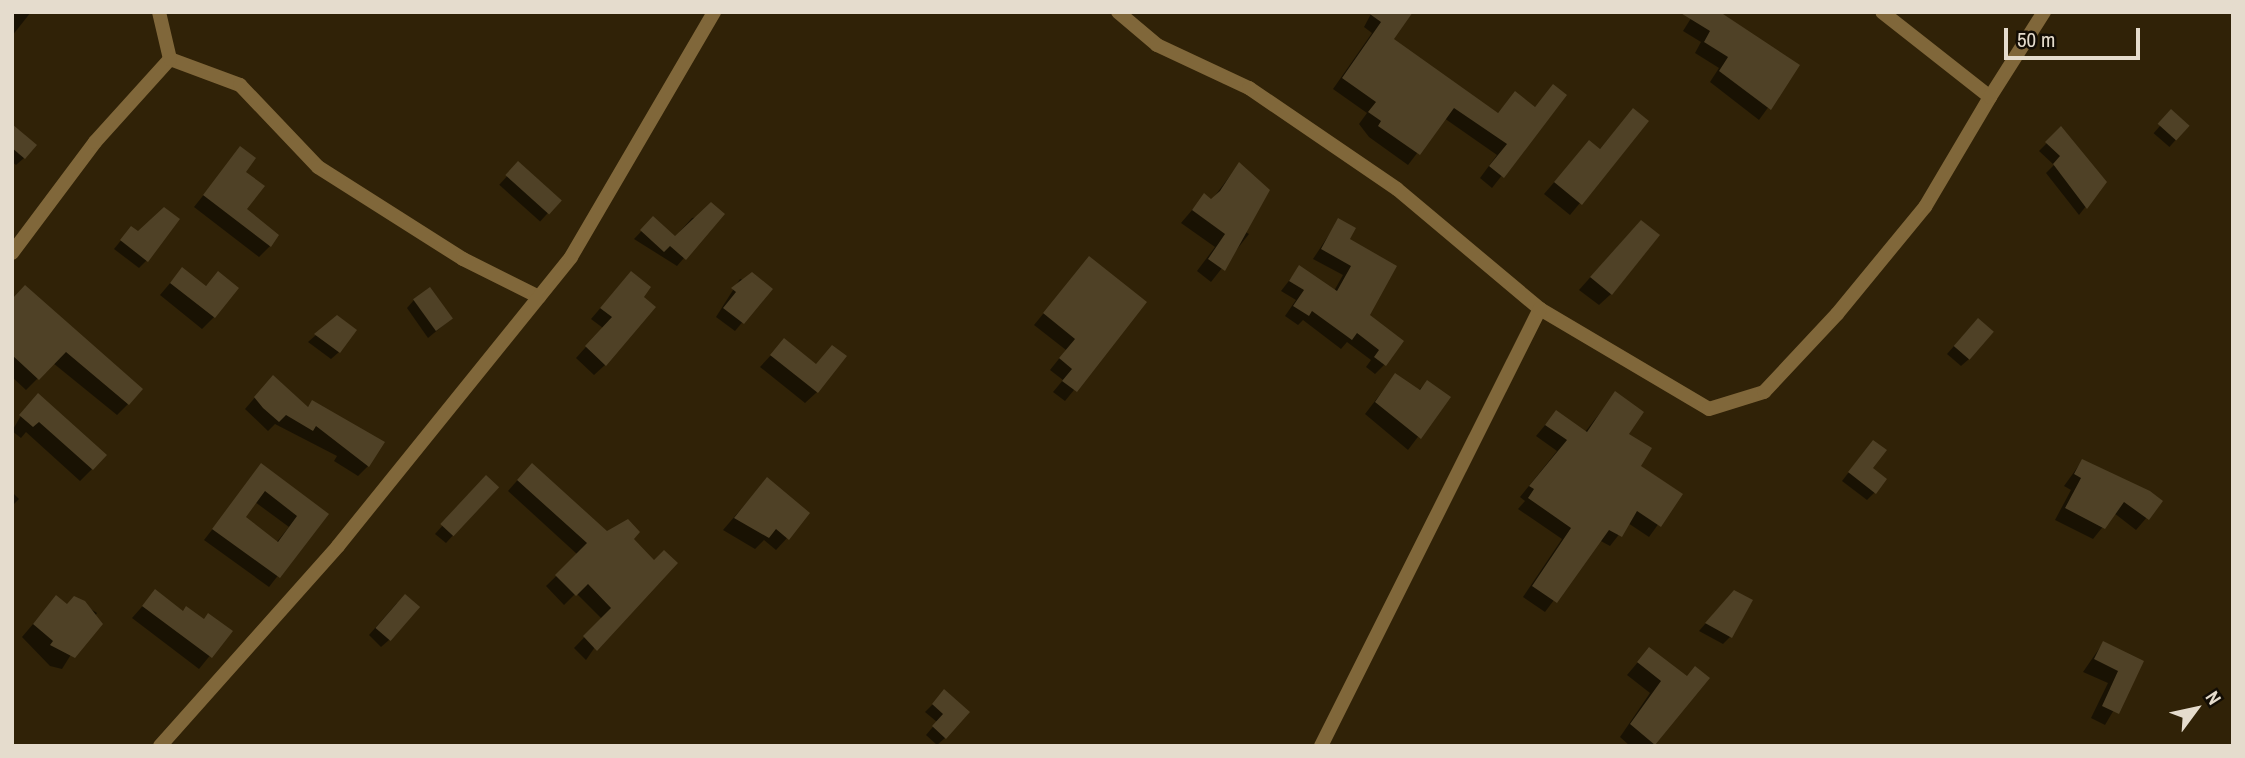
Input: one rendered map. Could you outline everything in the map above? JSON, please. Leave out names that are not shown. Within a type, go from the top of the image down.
[{"type":"street","points":[[159,12],[170,59]]},
{"type":"street","points":[[160,746],[338,546],[539,297],[638,152],[714,12]]},
{"type":"street","points":[[1118,12],[1157,45],[1249,88],[1397,189],[1540,309],[1709,409],[1764,392],[1925,207],[2044,12]]},
{"type":"street","points":[[1882,12],[1990,97]]},
{"type":"street","points":[[12,253],[95,142],[170,59]]},
{"type":"street","points":[[170,59],[240,85],[318,167],[463,259],[539,297]]},
{"type":"street","points":[[1321,746],[1540,309]]},
{"type":"building","points":[[1367,12],[1413,12],[1394,39],[1498,113],[1515,91],[1535,107],[1553,84],[1567,95],[1504,178],[1489,166],[1507,144],[1454,108],[1420,155],[1378,126],[1381,121],[1368,112],[1376,102],[1342,78],[1381,22]]},
{"type":"building","points":[[1679,12],[1720,12],[1800,65],[1771,110],[1719,71],[1728,57],[1704,42],[1710,31]]},
{"type":"building","points":[[1633,108],[1649,121],[1582,205],[1554,182],[1589,140],[1600,149]]},
{"type":"building","points":[[2171,109],[2190,126],[2176,141],[2158,124]]},
{"type":"building","points":[[12,124],[37,145],[25,159],[12,148]]},
{"type":"building","points":[[2061,126],[2107,182],[2087,209],[2053,164],[2060,156],[2045,142]]},
{"type":"building","points":[[240,146],[256,158],[246,172],[265,186],[247,209],[279,235],[271,247],[203,195]]},
{"type":"building","points":[[518,161],[562,200],[549,215],[505,175]]},
{"type":"building","points":[[1239,162],[1270,190],[1225,271],[1208,259],[1225,234],[1192,210],[1204,193],[1211,199],[1220,191]]},
{"type":"building","points":[[711,202],[725,214],[686,260],[670,246],[664,252],[640,230],[653,216],[675,236]]},
{"type":"building","points":[[164,207],[180,219],[148,262],[120,240],[131,226],[138,231]]},
{"type":"building","points":[[1338,218],[1356,228],[1350,239],[1397,266],[1370,315],[1404,341],[1386,366],[1374,357],[1379,350],[1357,333],[1352,340],[1312,311],[1309,316],[1293,306],[1304,290],[1289,281],[1299,265],[1337,291],[1351,266],[1321,249]]},
{"type":"building","points":[[1641,220],[1660,235],[1612,295],[1590,277]]},
{"type":"building","points":[[1089,256],[1147,302],[1077,392],[1062,381],[1072,369],[1059,358],[1075,339],[1043,313]]},
{"type":"building","points":[[182,267],[206,286],[218,271],[239,288],[215,318],[170,283]]},
{"type":"building","points":[[631,271],[651,287],[644,297],[656,307],[606,366],[585,346],[612,317],[600,308]]},
{"type":"building","points":[[752,272],[773,289],[744,324],[723,308],[736,292],[731,288]]},
{"type":"building","points":[[25,285],[143,389],[129,405],[66,352],[39,380],[12,355],[12,299]]},
{"type":"building","points":[[430,287],[453,319],[436,331],[413,299]]},
{"type":"building","points":[[337,315],[357,330],[340,353],[314,334]]},
{"type":"building","points":[[1978,318],[1994,332],[1970,360],[1954,346]]},
{"type":"building","points":[[784,338],[816,364],[832,345],[847,356],[818,393],[770,355]]},
{"type":"building","points":[[1395,373],[1420,390],[1427,380],[1451,397],[1421,439],[1375,402]]},
{"type":"building","points":[[273,375],[308,407],[312,400],[385,442],[369,467],[316,426],[313,431],[286,415],[279,422],[263,408],[254,397]]},
{"type":"building","points":[[1615,391],[1644,412],[1629,434],[1652,448],[1641,466],[1683,494],[1661,527],[1637,511],[1622,537],[1609,530],[1557,603],[1532,586],[1571,528],[1528,498],[1534,489],[1529,486],[1567,440],[1545,425],[1556,410],[1587,432]]},
{"type":"building","points":[[38,393],[107,455],[93,470],[39,422],[33,427],[19,415]]},
{"type":"building","points":[[1873,440],[1887,450],[1873,468],[1887,479],[1876,494],[1848,472]]},
{"type":"building","points":[[2082,459],[2150,491],[2163,501],[2149,520],[2124,502],[2105,529],[2065,508],[2081,478],[2074,474]]},
{"type":"building","points":[[261,463],[329,514],[280,578],[212,529]],"holes":[[[265,491],[297,516],[278,542],[246,517]]]},
{"type":"building","points":[[532,463],[607,531],[628,519],[640,532],[634,539],[654,560],[664,550],[678,563],[597,651],[583,636],[611,608],[588,584],[576,596],[555,575],[587,543],[517,480]]},
{"type":"building","points":[[486,475],[499,487],[453,536],[440,524]]},
{"type":"building","points":[[767,477],[810,513],[789,540],[776,529],[769,538],[734,518]]},
{"type":"building","points":[[155,589],[183,611],[186,606],[204,619],[208,613],[233,631],[212,658],[142,606]]},
{"type":"building","points":[[1734,590],[1753,600],[1732,638],[1705,623]]},
{"type":"building","points":[[405,594],[420,607],[391,641],[375,628]]},
{"type":"building","points":[[56,595],[67,604],[74,596],[85,601],[103,624],[75,658],[50,645],[53,641],[33,624]]},
{"type":"building","points":[[2103,641],[2144,661],[2119,714],[2102,706],[2118,671],[2094,659]]},
{"type":"building","points":[[1649,647],[1687,676],[1695,666],[1710,678],[1655,745],[1630,724],[1661,681],[1637,662]]},
{"type":"building","points":[[944,689],[970,712],[946,739],[932,726],[943,714],[932,704]]}]
